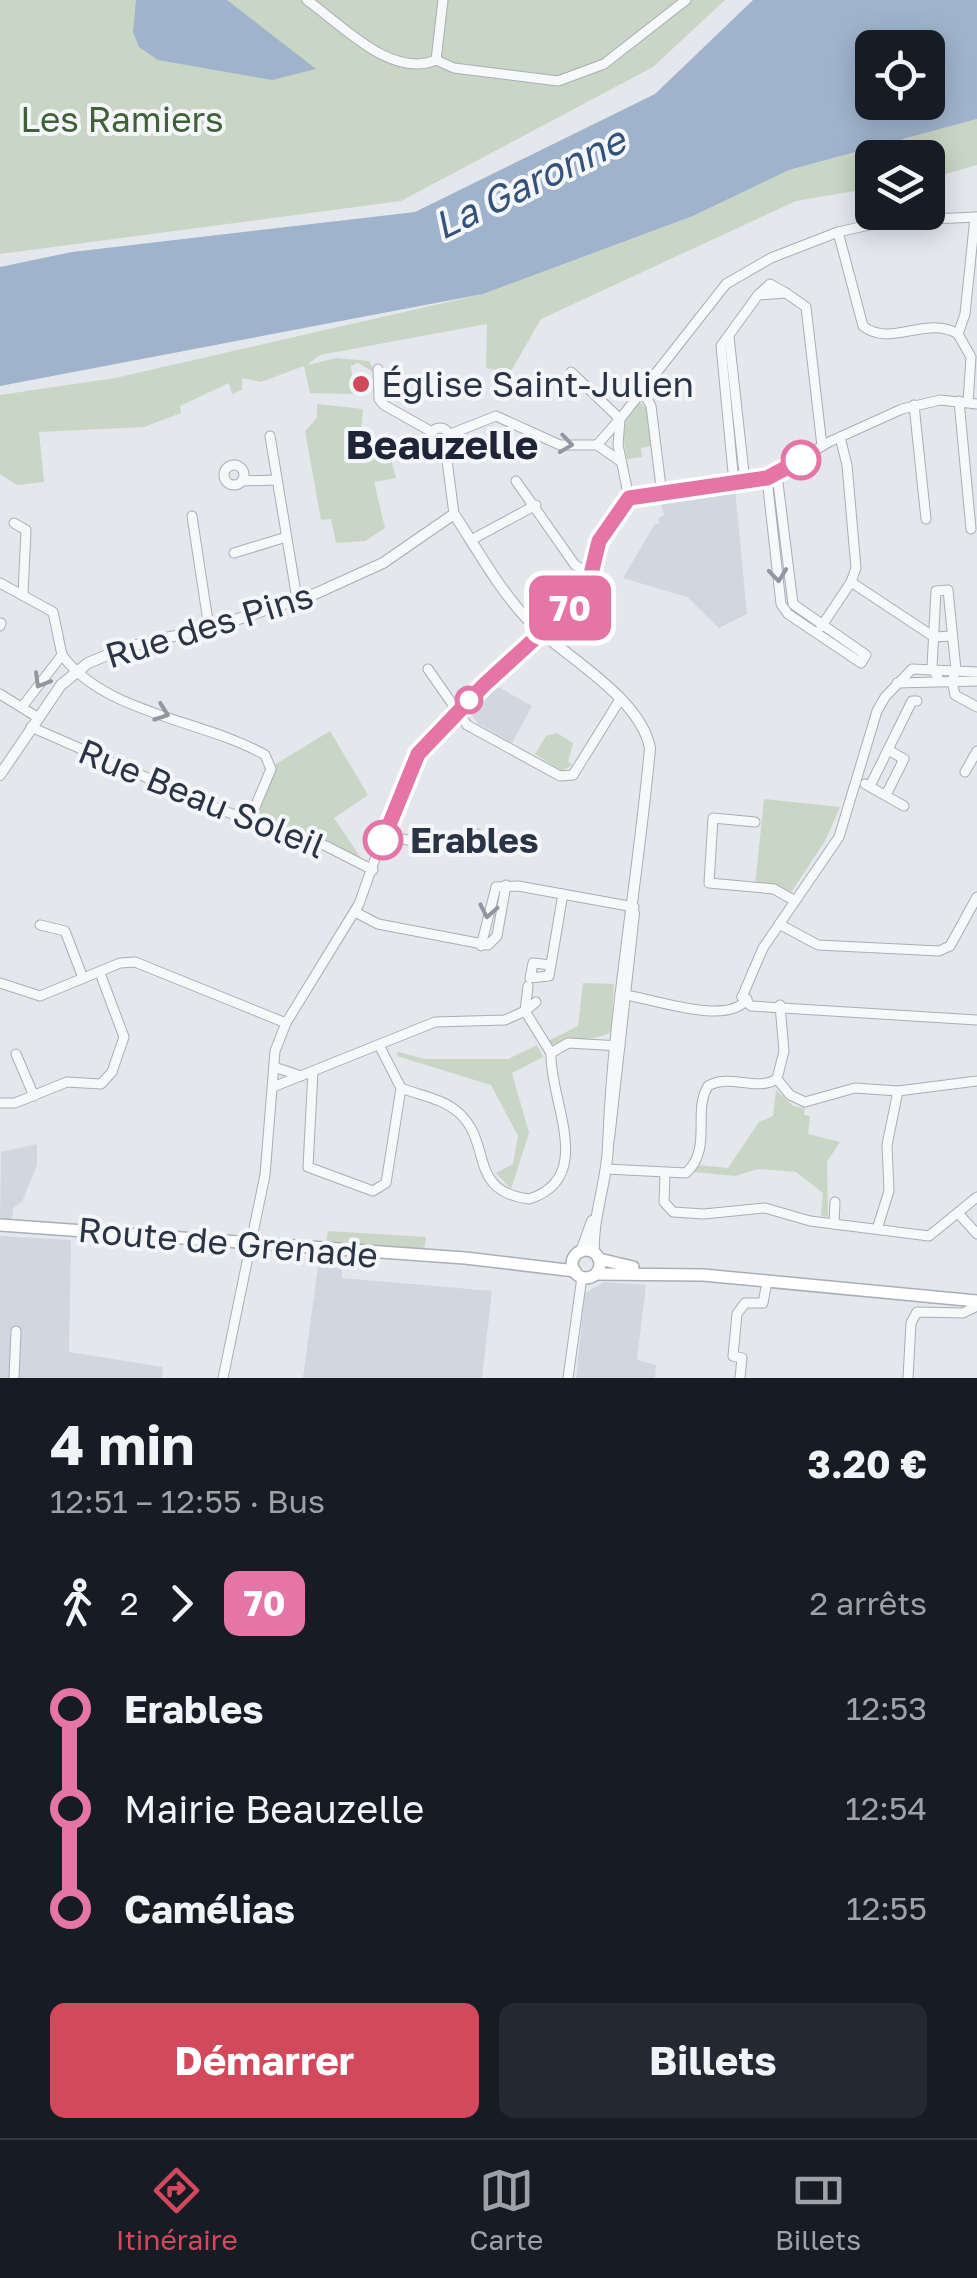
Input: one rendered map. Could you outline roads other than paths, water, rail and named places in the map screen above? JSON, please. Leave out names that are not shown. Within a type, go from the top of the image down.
[{"type":"main road","name":"Route de Grenade","points":[[0,1224],[471,1262],[584,1262],[977,1304]]},
{"type":"main road","name":"Route de Grenade","points":[[584,1262],[596,1274],[672,1274]]},
{"type":"street","points":[[307,0],[388,58],[410,67],[436,60],[454,68],[558,82],[604,64],[686,0]]},
{"type":"street","points":[[436,60],[443,0]]},
{"type":"street","points":[[597,445],[726,284],[770,258],[838,232],[902,219],[976,217],[965,314],[958,334]]},
{"type":"street","points":[[838,232],[862,326],[879,335],[932,325],[958,334],[971,356],[970,529]]},
{"type":"street","points":[[739,482],[721,346],[758,295],[786,293],[806,307],[818,424],[846,460],[856,568],[852,582],[820,630]]},
{"type":"street","points":[[378,369],[378,399],[432,432]]},
{"type":"street","points":[[571,372],[620,420]]},
{"type":"street","points":[[641,388],[651,406],[662,495]]},
{"type":"street","points":[[629,498],[772,477],[831,441],[914,405],[968,402]]},
{"type":"street","points":[[914,405],[926,519]]},
{"type":"street","points":[[432,432],[433,444],[496,416],[560,445],[597,445],[622,461]]},
{"type":"street","points":[[222,1378],[265,1175],[274,1066],[286,1023],[355,912],[411,766],[456,712],[577,600],[591,574],[599,541],[629,498],[617,434],[620,420]]},
{"type":"street","points":[[432,432],[441,428],[447,440],[454,514],[471,540],[520,611],[590,669],[644,730],[650,748],[615,1046],[613,1130],[584,1262],[568,1378]]},
{"type":"street","points":[[270,436],[297,599]]},
{"type":"street","points":[[772,477],[782,604],[788,614],[820,630],[866,656],[861,662],[856,661],[820,630]]},
{"type":"street","points":[[242,481],[276,480]]},
{"type":"street","points":[[516,481],[576,565],[591,574]]},
{"type":"street","points":[[471,540],[536,505]]},
{"type":"street","name":"Rue des Pins","points":[[0,775],[34,722],[74,672],[127,647],[209,628],[365,572],[454,514]]},
{"type":"street","points":[[192,516],[209,628]]},
{"type":"street","points":[[14,522],[26,530],[23,594]]},
{"type":"street","points":[[234,553],[284,538]]},
{"type":"street","points":[[852,582],[934,637],[952,636]]},
{"type":"street","points":[[0,583],[53,612],[62,655],[74,672],[128,700],[218,732],[265,755],[271,769],[250,819]]},
{"type":"street","points":[[939,680],[932,668],[936,591],[948,590],[955,695],[977,707]]},
{"type":"street","name":"Rue des Pins","points":[[22,707],[62,655]]},
{"type":"street","points":[[623,995],[726,1013],[745,998],[779,924],[839,837],[878,711],[895,684],[912,668],[977,672]]},
{"type":"street","points":[[428,669],[467,725],[566,777],[573,775],[619,701]]},
{"type":"street","points":[[895,684],[977,681]]},
{"type":"street","name":"Rue Beau Soleil","points":[[0,694],[22,707],[34,722],[250,819],[326,846],[373,870]]},
{"type":"street","points":[[886,795],[904,759],[890,751],[888,745],[912,701],[916,702]]},
{"type":"street","points":[[870,786],[890,751]]},
{"type":"street","points":[[966,772],[977,751]]},
{"type":"street","points":[[858,782],[904,806]]},
{"type":"street","points":[[754,822],[713,818],[709,883],[774,889],[796,901]]},
{"type":"street","points":[[384,836],[456,848],[477,834]]},
{"type":"street","points":[[355,912],[378,924],[482,946],[493,943],[497,936],[506,885],[634,907]]},
{"type":"street","points":[[550,965],[563,894]]},
{"type":"street","points":[[779,924],[818,944],[939,951],[950,946],[977,897]]},
{"type":"street","points":[[40,924],[65,931],[83,978]]},
{"type":"street","points":[[0,983],[40,996],[135,962],[286,1023]]},
{"type":"street","points":[[0,1103],[15,1103],[68,1082],[96,1086],[112,1072],[124,1037],[100,972]]},
{"type":"street","points":[[400,1088],[437,1099],[460,1114],[472,1131],[490,1180],[507,1195],[529,1199],[554,1187],[564,1170],[564,1122],[552,1053],[525,1012],[528,986]]},
{"type":"street","points":[[745,998],[775,1005],[977,1020]]},
{"type":"street","points":[[273,1087],[435,1022],[505,1020],[525,1012],[536,1002]]},
{"type":"street","points":[[606,1168],[679,1176],[694,1166],[704,1133],[702,1099],[708,1086],[723,1080],[766,1084],[777,1078],[784,1051],[775,1005]]},
{"type":"street","points":[[552,1053],[568,1044],[615,1046]]},
{"type":"street","points":[[313,1071],[308,1168],[373,1191],[386,1183],[400,1088],[380,1047]]},
{"type":"street","points":[[16,1054],[34,1096]]},
{"type":"street","points":[[274,1066],[301,1076]]},
{"type":"street","points":[[777,1078],[790,1095],[805,1102],[855,1088],[898,1090],[977,1081]]},
{"type":"street","points":[[878,1226],[889,1191],[887,1145],[898,1090]]},
{"type":"street","points":[[665,1174],[664,1202],[674,1212],[764,1208],[834,1224],[878,1226],[929,1236],[977,1197]]},
{"type":"street","points":[[834,1224],[835,1202]]},
{"type":"street","points":[[958,1213],[977,1234]]},
{"type":"street","points":[[740,1378],[742,1358],[733,1356],[737,1314],[745,1303],[764,1302],[766,1282]]},
{"type":"street","points":[[908,1378],[911,1323],[917,1312],[963,1312],[977,1304]]},
{"type":"street","points":[[14,1378],[16,1332]]},
{"type":"water","points":[[136,0],[227,0],[316,69],[272,80],[158,60],[139,47],[133,32]]},
{"type":"water","name":"La Garonne","points":[[753,0],[977,0],[977,119],[900,140],[855,140],[855,152],[789,170],[693,216],[483,294],[0,386],[0,267],[72,252],[415,212],[655,94]]},
{"type":"place","name":"Église Saint-Julien","points":[[361,384]]},
{"type":"place","name":"Erables","points":[[383,840]]},
{"type":"district","name":"Beauzelle","points":[[442,444]]},
{"type":"park label","name":"Les Ramiers","points":[[122,119]]}]
